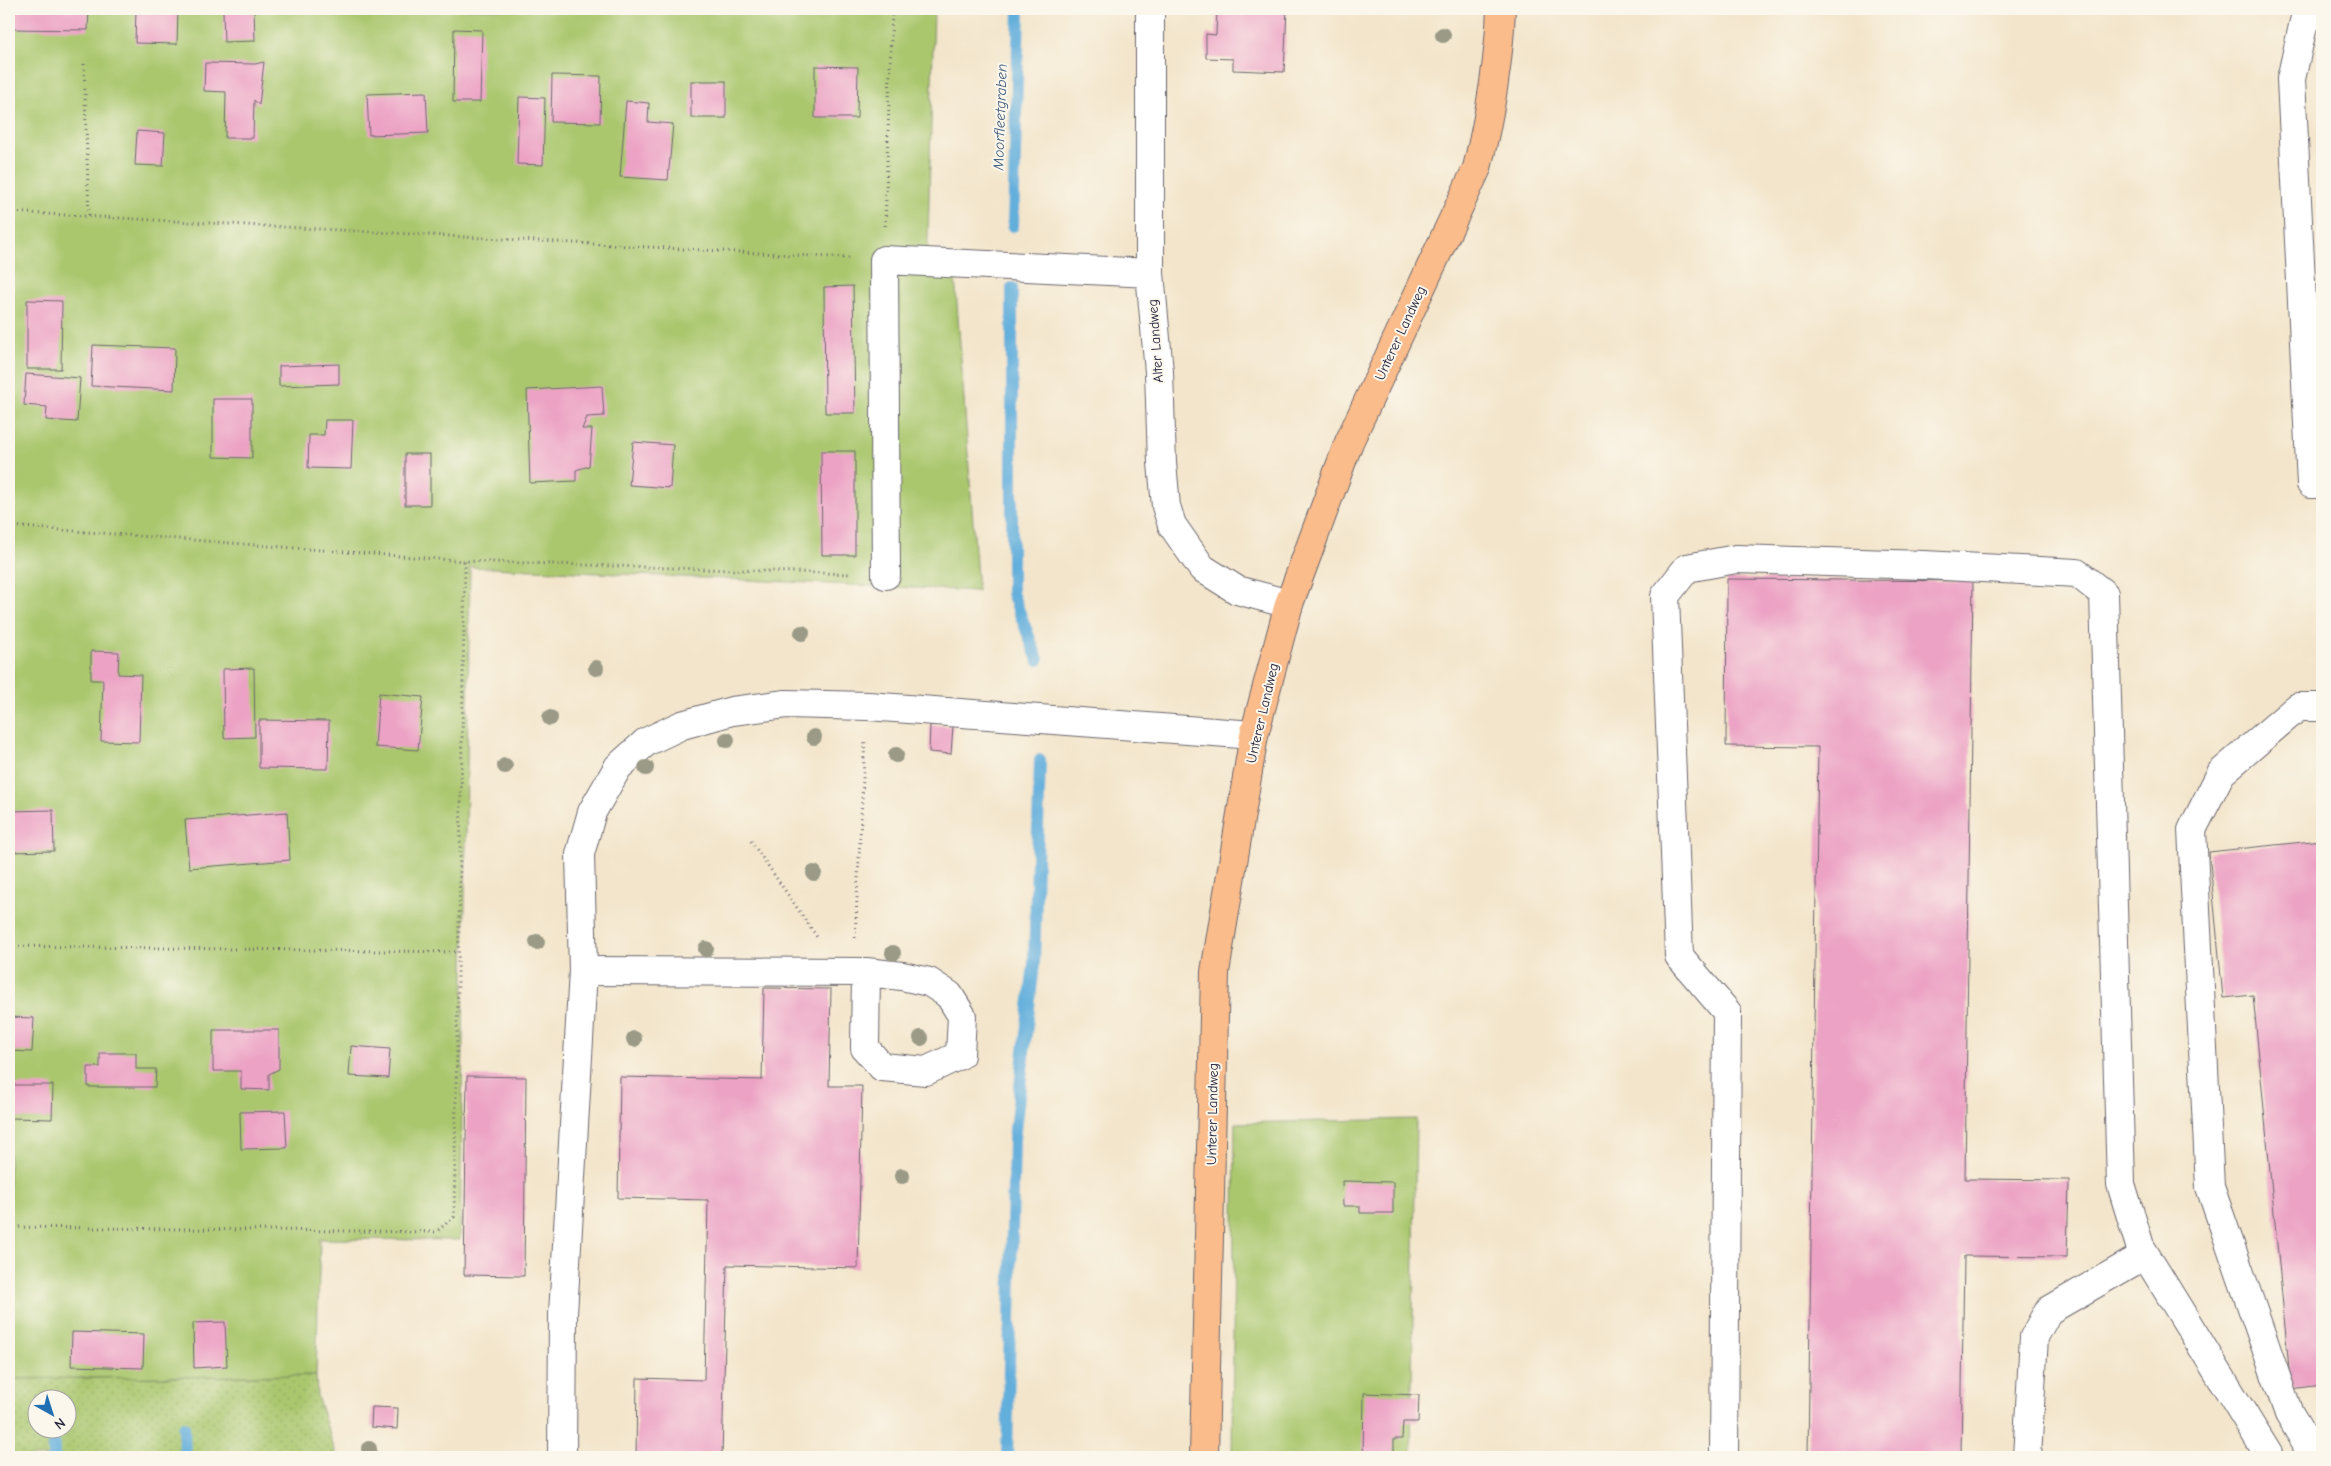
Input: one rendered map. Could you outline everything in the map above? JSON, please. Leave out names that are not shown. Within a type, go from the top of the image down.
[{"type":"main road","name":"Unterer Landweg","points":[[1204,1457],[1215,972],[1254,735],[1289,604],[1349,442],[1477,168],[1487,127],[1496,76],[1501,9]]},
{"type":"street","name":"Alter Landweg","points":[[1150,9],[1150,273],[1159,372],[1162,463],[1166,506],[1172,525],[1202,568],[1237,590],[1289,604]]},
{"type":"street","points":[[2322,14],[2305,17],[2291,79],[2310,484],[2322,484]]},
{"type":"street","points":[[886,575],[884,260],[1150,273]]},
{"type":"street","points":[[1724,1457],[1727,1012],[1679,956],[1665,596],[1687,568],[1736,559],[1924,565],[2077,573],[2104,594],[2121,1184],[2140,1246],[2270,1457]]},
{"type":"street","points":[[562,1457],[563,1314],[583,971],[580,854],[592,812],[618,767],[646,742],[682,725],[732,711],[786,704],[868,706],[1254,735]]},
{"type":"street","points":[[2317,1454],[2289,1414],[2210,1187],[2192,830],[2221,773],[2298,708],[2322,707]]},
{"type":"street","points":[[583,971],[853,971]]},
{"type":"street","points":[[2027,1457],[2034,1337],[2048,1311],[2145,1255]]},
{"type":"path","points":[[9,212],[884,260],[892,9]]},
{"type":"path","points":[[84,64],[89,217]]},
{"type":"path","points":[[9,526],[465,561],[886,575]]},
{"type":"path","points":[[9,1227],[436,1232],[454,1217],[465,561]]},
{"type":"path","points":[[853,971],[865,744]]},
{"type":"path","points":[[750,841],[853,971]]},
{"type":"path","points":[[9,946],[458,952]]},
{"type":"green space","points":[[9,9],[934,9],[927,275],[955,276],[978,591],[470,567],[460,1240],[320,1239],[316,1375],[9,1379]]},
{"type":"green space","points":[[1416,1119],[1411,1457],[1232,1457],[1235,1123]]},
{"type":"green space","points":[[316,1375],[317,1396],[337,1457],[9,1457],[9,1379]]},
{"type":"building","points":[[10,9],[89,9],[88,30],[10,29]]},
{"type":"building","points":[[136,9],[178,9],[177,44],[135,43]]},
{"type":"building","points":[[254,9],[255,41],[224,42],[223,10]]},
{"type":"building","points":[[1217,9],[1287,9],[1284,72],[1233,70],[1233,59],[1206,58],[1206,34],[1216,35]]},
{"type":"building","points":[[454,29],[482,30],[480,102],[453,102]]},
{"type":"building","points":[[264,62],[259,105],[254,100],[253,138],[225,138],[226,92],[204,91],[205,63],[255,64]]},
{"type":"building","points":[[815,66],[858,67],[857,118],[815,118]]},
{"type":"building","points":[[552,75],[601,76],[600,123],[551,122]]},
{"type":"building","points":[[691,81],[726,81],[726,118],[691,118]]},
{"type":"building","points":[[426,92],[428,133],[369,135],[367,94]]},
{"type":"building","points":[[519,97],[545,98],[543,165],[517,164]]},
{"type":"building","points":[[626,101],[649,103],[648,122],[673,124],[668,180],[620,177]]},
{"type":"building","points":[[137,131],[165,133],[163,166],[135,165]]},
{"type":"building","points":[[853,286],[855,413],[825,413],[824,287]]},
{"type":"building","points":[[27,300],[62,301],[61,369],[27,369]]},
{"type":"building","points":[[93,345],[175,348],[174,390],[91,386]]},
{"type":"building","points":[[339,364],[339,384],[279,386],[279,366]]},
{"type":"building","points":[[26,374],[80,378],[77,422],[46,420],[47,407],[24,405]]},
{"type":"building","points":[[602,386],[604,416],[587,417],[582,429],[592,429],[589,466],[576,470],[576,481],[530,483],[527,390]]},
{"type":"building","points":[[213,399],[252,399],[252,458],[213,457]]},
{"type":"building","points":[[325,420],[353,420],[351,469],[308,468],[309,435],[324,435]]},
{"type":"building","points":[[633,442],[673,445],[670,488],[629,485]]},
{"type":"building","points":[[821,451],[855,451],[855,555],[822,555]]},
{"type":"building","points":[[405,454],[430,454],[430,505],[405,505]]},
{"type":"building","points":[[1727,579],[1973,581],[1965,1179],[2069,1180],[2067,1257],[1964,1256],[1961,1457],[1808,1457],[1818,747],[1726,746]]},
{"type":"building","points":[[91,651],[119,652],[118,674],[141,675],[139,742],[101,741],[103,680],[91,680]]},
{"type":"building","points":[[254,668],[255,737],[224,738],[223,669]]},
{"type":"building","points":[[379,693],[423,697],[418,750],[375,747]]},
{"type":"building","points":[[259,720],[329,721],[328,769],[259,768]]},
{"type":"building","points":[[930,725],[953,726],[951,754],[929,752]]},
{"type":"building","points":[[53,810],[54,851],[9,852],[9,811]]},
{"type":"building","points":[[287,812],[290,860],[189,868],[185,820]]},
{"type":"building","points":[[2322,840],[2322,1385],[2291,1389],[2253,995],[2223,998],[2209,852]]},
{"type":"building","points":[[764,988],[831,989],[829,1086],[862,1086],[858,1268],[727,1265],[722,1457],[636,1457],[637,1378],[704,1380],[708,1200],[618,1198],[620,1077],[762,1080]]},
{"type":"building","points":[[9,1017],[34,1018],[32,1052],[9,1051]]},
{"type":"building","points":[[213,1030],[279,1030],[279,1069],[269,1074],[269,1090],[241,1089],[241,1071],[213,1071]]},
{"type":"building","points":[[351,1046],[390,1049],[388,1078],[349,1076]]},
{"type":"building","points":[[100,1053],[136,1053],[136,1069],[156,1069],[155,1087],[88,1087],[88,1067],[100,1067]]},
{"type":"building","points":[[467,1076],[526,1077],[524,1276],[464,1275]]},
{"type":"building","points":[[9,1085],[53,1085],[52,1119],[9,1118]]},
{"type":"building","points":[[285,1111],[287,1148],[241,1149],[240,1112]]},
{"type":"building","points":[[1342,1181],[1393,1182],[1393,1213],[1360,1213],[1360,1206],[1343,1206]]},
{"type":"building","points":[[225,1322],[227,1366],[194,1368],[193,1323]]},
{"type":"building","points":[[72,1332],[144,1334],[143,1368],[71,1366]]},
{"type":"building","points":[[1364,1393],[1419,1395],[1418,1422],[1403,1422],[1402,1439],[1394,1439],[1394,1457],[1363,1457]]},
{"type":"building","points":[[372,1407],[398,1408],[397,1429],[371,1427]]},
{"type":"waterway","name":"Moorfleetgraben","points":[[1013,226],[1019,9]]},
{"type":"waterway","points":[[1012,288],[1012,593],[1038,660]]},
{"type":"waterway","points":[[1007,1457],[1014,1139],[1034,964],[1040,760]]},
{"type":"waterway","points":[[184,1427],[185,1457]]},
{"type":"waterway","points":[[53,1438],[54,1457]]}]
